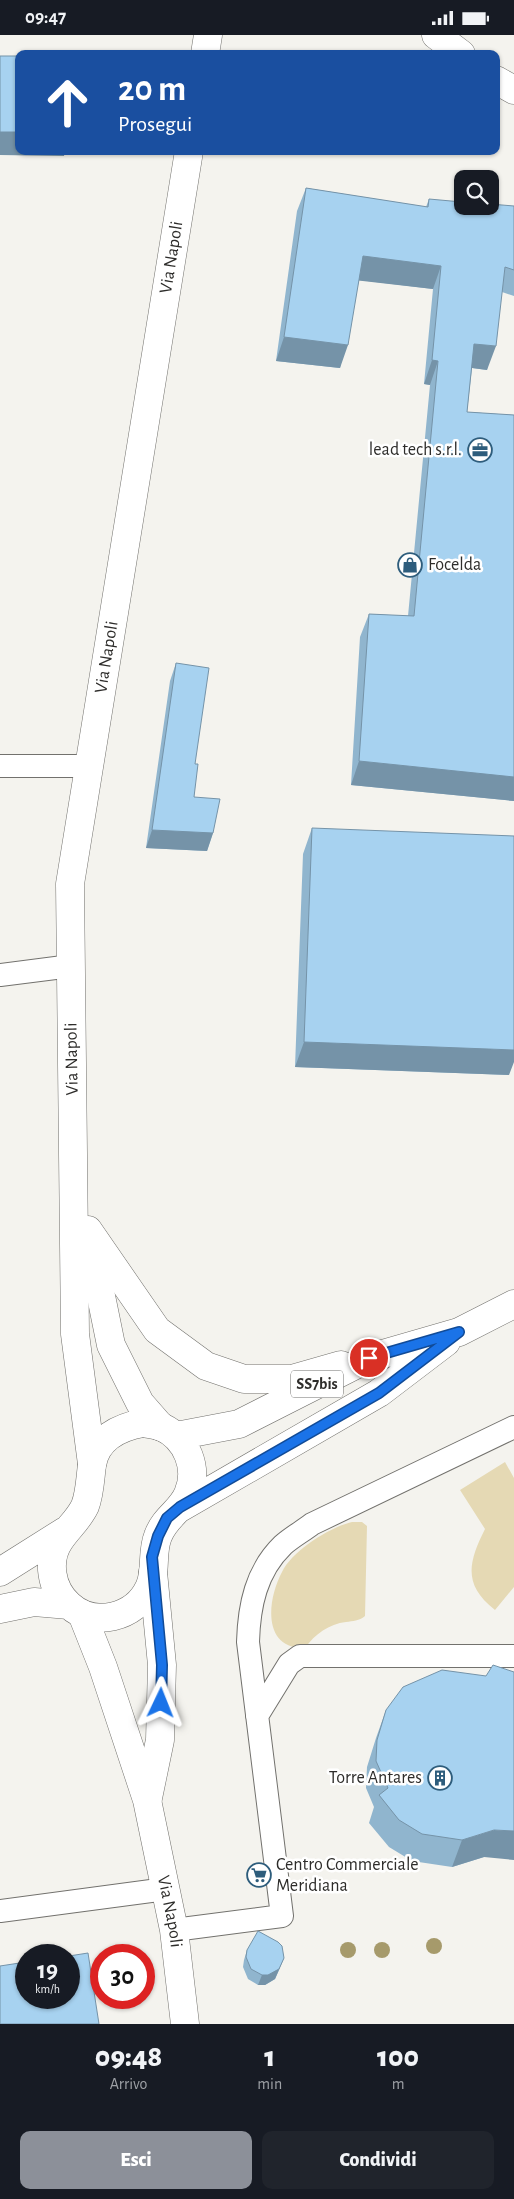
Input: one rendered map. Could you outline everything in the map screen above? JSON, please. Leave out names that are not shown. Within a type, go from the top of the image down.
[{"type":"main road","points":[[206,50],[208,35]]},
{"type":"main road","points":[[436,35],[456,50]]},
{"type":"main road","points":[[500,82],[514,90]]},
{"type":"main road","name":"Via Napoli","points":[[185,2024],[174,1930],[147,1800],[103,1667],[75,1609],[58,1591],[52,1575],[53,1557],[59,1540],[71,1527],[84,1507],[91,1481],[92,1464],[75,1334],[70,884],[188,155]]},
{"type":"main road","name":"Via Napoli","points":[[74,1166],[111,1345],[140,1403],[186,1448],[192,1463],[192,1479],[188,1494],[180,1507]]},
{"type":"main road","points":[[88,1230],[157,1330],[206,1366],[244,1379],[292,1379],[369,1358]]},
{"type":"main road","name":"SS7bis","points":[[180,1507],[379,1393],[459,1332],[514,1304]]},
{"type":"main road","name":"SS7bis","points":[[168,1431],[239,1424],[369,1358],[459,1332]]},
{"type":"main road","points":[[92,1464],[98,1447],[110,1434],[126,1426],[143,1423],[168,1431]]},
{"type":"main road","points":[[0,1609],[34,1602],[75,1609],[97,1618],[113,1617],[128,1611],[140,1601],[149,1588],[153,1572],[152,1557],[158,1536],[167,1518],[180,1507]]},
{"type":"main road","points":[[0,1572],[71,1527]]},
{"type":"main road","name":"Via Napoli","points":[[147,1800],[160,1740],[162,1665],[153,1572]]},
{"type":"lane","points":[[0,766],[90,766]]},
{"type":"lane","points":[[0,975],[71,966]]},
{"type":"lane","points":[[174,1930],[282,1915],[248,1642],[255,1588],[262,1572],[284,1544],[312,1524],[514,1427]]},
{"type":"lane","points":[[257,1716],[289,1664],[300,1656],[514,1656]]},
{"type":"lane","points":[[0,1911],[166,1889]]},
{"type":"shaded area","points":[[505,1462],[514,1478],[514,1587],[495,1610],[485,1601],[473,1582],[472,1563],[485,1529],[460,1490]]},
{"type":"shaded area","points":[[352,1522],[362,1522],[367,1526],[365,1616],[358,1620],[328,1627],[313,1638],[305,1648],[291,1646],[281,1640],[275,1632],[272,1621],[273,1596],[282,1572],[294,1556],[312,1541],[333,1529]]},
{"type":"building","points":[[0,56],[15,56],[15,132],[0,132]]},
{"type":"building","points":[[306,188],[428,207],[429,199],[454,201],[454,215],[499,215],[499,205],[514,206],[514,270],[505,267],[496,346],[474,344],[467,412],[514,415],[514,777],[359,761],[369,614],[414,616],[438,361],[432,360],[441,266],[363,256],[348,345],[284,337]]},
{"type":"building","points":[[176,663],[209,668],[195,764],[198,764],[194,797],[220,799],[213,833],[152,830]]},
{"type":"building","points":[[312,828],[514,836],[514,1050],[304,1042]]},
{"type":"building","name":"Torre Antares","points":[[493,1665],[514,1672],[514,1831],[494,1830],[462,1840],[422,1834],[399,1820],[379,1795],[388,1788],[376,1761],[377,1740],[386,1710],[403,1687],[442,1670],[486,1676]]},
{"type":"building","points":[[258,1931],[282,1946],[284,1958],[279,1969],[268,1975],[262,1975],[251,1969],[246,1957],[247,1950]]},
{"type":"building","points":[[88,1953],[90,1966],[90,2009],[97,2009],[99,2024],[0,2024],[0,1966],[15,1964],[15,2009],[80,2009],[80,1954]]},
{"type":"place","name":"lead tech s.r.l.","points":[[480,450]]},
{"type":"place","name":"Focelda","points":[[410,565]]},
{"type":"place","name":"Torre Antares","points":[[440,1778]]},
{"type":"place","name":"Centro Commerciale Meridiana","points":[[259,1875]]},
{"type":"route","points":[[161,1703],[162,1665],[152,1557],[158,1536],[167,1518],[180,1507],[379,1393],[459,1332],[369,1358]]}]
